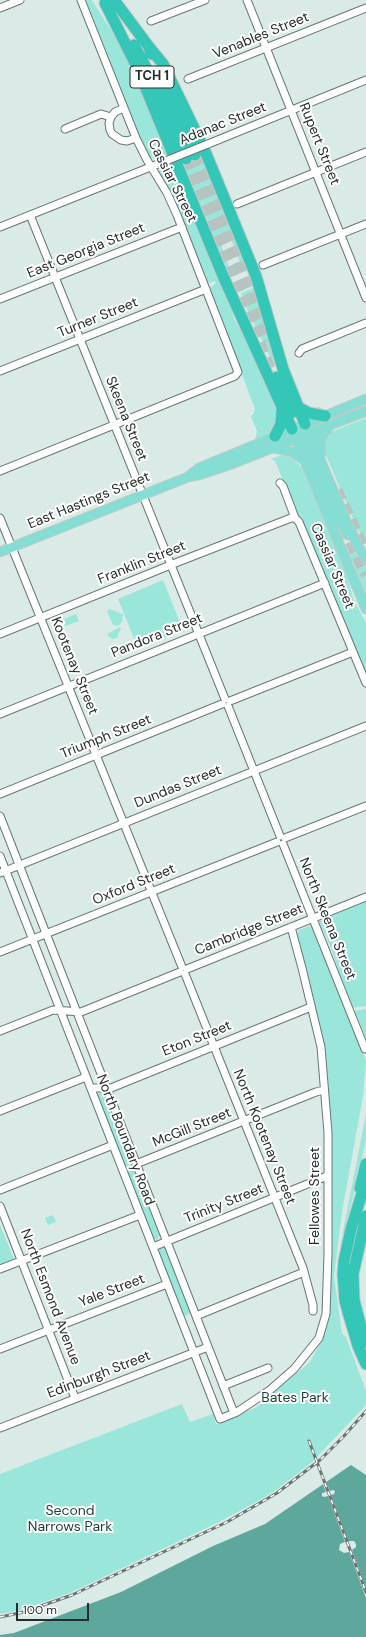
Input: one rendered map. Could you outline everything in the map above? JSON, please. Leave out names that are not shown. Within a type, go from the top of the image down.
[{"type":"highway","name":"TCH 1","points":[[107,1],[149,47],[191,157],[150,74],[107,1]]},
{"type":"highway","points":[[107,1],[137,67],[223,276],[246,325],[249,336],[282,408],[301,431]]},
{"type":"highway","points":[[149,47],[163,64],[205,151],[256,276],[278,354],[298,407],[301,431]]},
{"type":"highway","points":[[246,325],[254,334],[265,353],[301,431]]},
{"type":"highway","points":[[298,407],[327,421]]},
{"type":"highway","points":[[275,436],[281,424],[282,408]]},
{"type":"highway","points":[[366,1164],[344,1261],[345,1301],[358,1332],[366,1342]]},
{"type":"highway","points":[[351,1229],[366,1180]]},
{"type":"highway","points":[[366,1216],[354,1274],[354,1300],[358,1332],[366,1364]]},
{"type":"main road","name":"East Hastings Street","points":[[327,421],[366,400]]},
{"type":"main road","name":"East Hastings Street","points":[[188,477],[199,468],[275,436],[301,431],[327,421],[366,411]]},
{"type":"main road","points":[[322,462],[320,439],[327,421]]},
{"type":"main road","name":"East Hastings Street","points":[[0,552],[188,477],[202,474],[274,448],[301,431]]},
{"type":"main road","points":[[301,431],[304,460],[366,608]]},
{"type":"main road","points":[[301,431],[322,462],[359,548]]},
{"type":"main road","points":[[301,431],[341,525],[366,558]]},
{"type":"main road","points":[[274,448],[292,452],[304,460]]},
{"type":"street","points":[[0,8],[20,0]]},
{"type":"street","name":"Cassiar Street","points":[[81,0],[136,138],[170,199],[182,227],[237,369],[237,374],[114,425]]},
{"type":"street","points":[[151,22],[205,0]]},
{"type":"street","name":"Rupert Street","points":[[248,0],[366,298]]},
{"type":"street","name":"Venables Street","points":[[188,80],[366,8]]},
{"type":"street","name":"Adanac Street","points":[[0,227],[366,80]]},
{"type":"street","points":[[124,108],[115,112],[111,117],[109,123],[110,130],[116,138],[127,141],[136,138]]},
{"type":"street","points":[[65,129],[101,114],[111,117]]},
{"type":"street","points":[[237,204],[366,152]]},
{"type":"street","name":"Skeena Street","points":[[30,215],[254,771]]},
{"type":"street","points":[[263,265],[366,224]]},
{"type":"street","name":"East Georgia Street","points":[[0,299],[182,227]]},
{"type":"street","name":"Turner Street","points":[[0,371],[206,289]]},
{"type":"street","points":[[299,353],[302,349],[366,323]]},
{"type":"street","points":[[0,471],[114,425]]},
{"type":"street","name":"Cassiar Street","points":[[280,483],[283,486],[295,518],[299,522],[366,683]]},
{"type":"street","name":"Kootenay Street","points":[[0,518],[123,824]]},
{"type":"street","name":"Franklin Street","points":[[0,634],[290,518],[295,518]]},
{"type":"street","name":"Pandora Street","points":[[0,714],[325,583]]},
{"type":"street","name":"Triumph Street","points":[[0,794],[353,652]]},
{"type":"street","name":"Dundas Street","points":[[3,872],[366,726]]},
{"type":"street","name":"North Skeena Street","points":[[254,771],[365,1049]]},
{"type":"street","name":"Oxford Street","points":[[0,952],[366,806]]},
{"type":"street","name":"North Boundary Road","points":[[0,816],[234,1413]]},
{"type":"street","name":"North Kootenay Street","points":[[123,824],[214,1046],[304,1272],[313,1305],[313,1311]]},
{"type":"street","name":"North Boundary Road","points":[[0,856],[3,872],[32,940],[91,1088],[220,1419]]},
{"type":"street","name":"Cambridge Street","points":[[0,1031],[53,1010],[84,1010],[366,897]]},
{"type":"street","name":"Fellowes Street","points":[[220,1419],[234,1413],[270,1390],[292,1372],[313,1347],[322,1332],[326,1314],[328,1133],[320,1047],[291,927]]},
{"type":"street","name":"Eton Street","points":[[91,1088],[111,1088],[311,1007]]},
{"type":"street","points":[[0,1111],[86,1077]]},
{"type":"street","name":"McGill Street","points":[[136,1164],[324,1090]]},
{"type":"street","points":[[0,1190],[113,1145]]},
{"type":"street","name":"Trinity Street","points":[[153,1247],[327,1176]]},
{"type":"street","name":"North Esmond Avenue","points":[[0,1206],[75,1398]]},
{"type":"street","points":[[0,1269],[140,1215]]},
{"type":"street","points":[[196,1316],[304,1272]]},
{"type":"street","name":"Yale Street","points":[[0,1349],[167,1284]]},
{"type":"street","name":"Edinburgh Street","points":[[0,1428],[208,1347]]},
{"type":"street","points":[[223,1386],[268,1368]]},
{"type":"green space","points":[[86,0],[92,0],[121,46],[137,83],[144,91],[167,154],[155,159],[150,158],[143,145]]},
{"type":"green space","points":[[203,155],[237,242],[243,262],[241,265],[228,231],[218,235],[230,270],[224,268],[182,163]]},
{"type":"green space","points":[[173,162],[231,306],[234,319],[249,344],[280,413],[272,432],[255,440],[257,431],[251,416],[255,409],[210,288],[216,283],[215,281],[210,283],[207,282],[180,212],[159,172],[160,168]]},
{"type":"green space","points":[[255,287],[278,364],[274,365],[248,312],[241,293]]},
{"type":"green space","points":[[320,407],[333,431],[366,418],[366,543],[356,526],[324,450],[325,441],[309,409]]},
{"type":"green space","points":[[282,455],[292,458],[302,467],[347,575],[353,598],[366,623],[366,676],[302,519],[298,516],[275,461],[271,459]]},
{"type":"green space","points":[[353,550],[366,567],[366,595],[348,552]]},
{"type":"green space","points":[[163,580],[183,630],[138,648],[118,599]]},
{"type":"green space","points":[[110,609],[123,614],[122,622],[119,625],[113,625],[107,611]]},
{"type":"green space","points":[[76,614],[79,621],[65,626],[62,620]]},
{"type":"green space","points":[[120,627],[121,630],[117,638],[113,639],[109,637],[107,634]]},
{"type":"green space","points":[[366,900],[366,1006],[351,1008],[331,948],[319,921]]},
{"type":"green space","name":"Second Narrows Park","points":[[310,926],[366,1061],[363,1096],[342,1212],[334,1276],[342,1334],[346,1337],[366,1391],[366,1405],[312,1462],[275,1491],[256,1502],[219,1522],[72,1592],[22,1610],[0,1614],[0,1474],[182,1404],[190,1422],[213,1414],[216,1424],[257,1407],[310,1362],[325,1334],[328,1319],[330,1290],[330,1120],[306,969],[297,934],[299,930]]},
{"type":"green space","points":[[366,1010],[366,1039],[354,1011]]},
{"type":"green space","points":[[101,1092],[105,1093],[161,1234],[157,1240],[153,1238],[98,1098],[98,1094]]},
{"type":"green space","points":[[366,1114],[366,1140],[355,1190],[340,1246]]},
{"type":"green space","points":[[53,1215],[56,1222],[48,1225],[45,1218]]},
{"type":"green space","points":[[0,1225],[14,1259],[0,1265]]},
{"type":"green space","points":[[160,1247],[166,1247],[191,1313],[186,1316],[183,1315],[159,1253]]},
{"type":"shaded area","points":[[351,1465],[366,1475],[366,1637],[0,1637],[0,1635],[14,1633],[121,1592],[213,1546],[265,1524]]},
{"type":"pier","points":[[325,1480],[330,1491],[335,1491],[334,1494],[331,1495],[348,1541],[354,1541],[356,1544],[356,1547],[352,1550],[366,1588],[366,1598],[349,1552],[344,1553],[339,1550],[340,1544],[345,1542],[328,1496],[322,1496],[322,1493],[326,1492],[322,1482]]},
{"type":"tunnel","points":[[195,155],[270,340]]},
{"type":"tunnel","points":[[186,159],[271,371]]},
{"type":"tunnel","points":[[337,490],[366,552]]},
{"type":"tunnel","points":[[343,527],[366,575]]},
{"type":"railway","points":[[0,1617],[24,1612],[72,1595],[227,1522],[277,1493],[320,1460],[366,1411]]},
{"type":"railway","points":[[309,1441],[366,1592]]},
{"type":"park label","name":"Bates Park","points":[[295,1398]]}]
